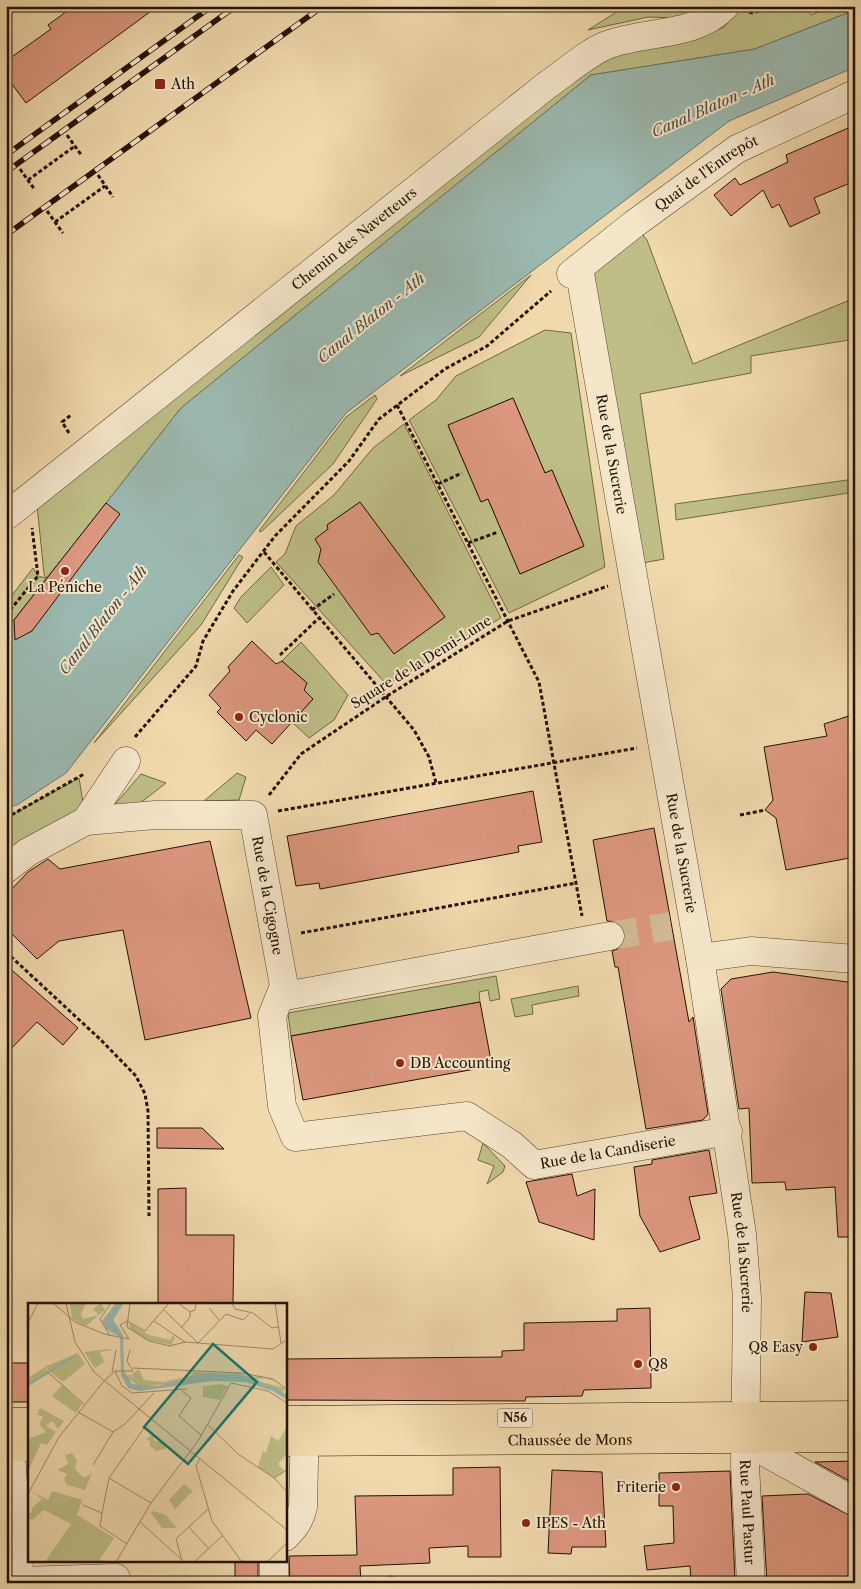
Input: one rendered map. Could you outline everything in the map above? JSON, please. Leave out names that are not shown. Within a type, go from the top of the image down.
[{"type":"main road","name":"Chaussée de Mons","points":[[745,1428],[855,1415]]},
{"type":"main road","name":"Chaussée de Mons","points":[[295,1431],[745,1428],[855,1438]]},
{"type":"street","name":"Chemin des Navetteurs","points":[[19,518],[547,85],[606,45],[685,29],[718,14],[725,6]]},
{"type":"street","name":"Quai de l'Entrepôt","points":[[575,271],[634,224],[737,149],[855,94]]},
{"type":"street","name":"Rue de la Sucrerie","points":[[575,271],[635,582],[662,743],[682,924],[700,958],[728,1131],[742,1234],[747,1298],[745,1428]]},
{"type":"street","points":[[86,821],[128,751]]},
{"type":"street","points":[[6,869],[28,852],[86,821],[156,815],[253,815]]},
{"type":"street","name":"Rue de la Cigogne","points":[[253,815],[284,986],[272,1016],[282,1106],[295,1138]]},
{"type":"street","points":[[280,997],[598,938]]},
{"type":"street","points":[[700,958],[751,951],[855,959]]},
{"type":"street","name":"Rue de la Candiserie","points":[[295,1138],[466,1116],[512,1145],[534,1166],[728,1131]]},
{"type":"street","points":[[745,1428],[855,1502]]},
{"type":"street","name":"Rue Paul Pastur","points":[[745,1428],[751,1583]]},
{"type":"street","points":[[286,1536],[301,1517],[305,1486],[295,1431]]},
{"type":"street","points":[[15,1435],[20,1582],[116,1578]]},
{"type":"street","points":[[274,1562],[274,1583]]},
{"type":"path","points":[[6,107],[11,115]]},
{"type":"path","points":[[67,135],[82,156]]},
{"type":"path","points":[[28,180],[75,146]]},
{"type":"path","points":[[20,169],[35,190]]},
{"type":"path","points":[[98,175],[113,197]]},
{"type":"path","points":[[55,222],[105,186]]},
{"type":"path","points":[[47,211],[63,233]]},
{"type":"path","points":[[128,751],[135,737],[196,666],[203,641],[233,591],[275,536],[349,461],[379,419],[446,369],[487,346],[575,271]]},
{"type":"path","points":[[397,405],[539,682],[576,883],[598,938]]},
{"type":"path","points":[[438,484],[462,472]]},
{"type":"path","points":[[6,615],[38,576],[19,518]]},
{"type":"path","points":[[468,543],[498,532]]},
{"type":"path","points":[[264,552],[414,730],[429,757],[436,783]]},
{"type":"path","name":"Square de la Demi-Lune","points":[[253,815],[301,754],[387,696],[508,622],[607,586],[635,582]]},
{"type":"path","points":[[312,610],[334,594]]},
{"type":"path","points":[[850,607],[855,650]]},
{"type":"path","points":[[280,655],[319,618]]},
{"type":"path","points":[[851,716],[855,707]]},
{"type":"path","points":[[253,815],[662,743]]},
{"type":"path","points":[[6,818],[87,772]]},
{"type":"path","points":[[740,815],[765,810]]},
{"type":"path","points":[[276,938],[576,883]]},
{"type":"path","points":[[6,952],[101,1040],[136,1076],[145,1094],[148,1111],[149,1216]]},
{"type":"green space","points":[[626,6],[704,6],[679,18],[648,17],[588,30]]},
{"type":"green space","points":[[743,6],[807,6],[811,15],[834,6],[855,6],[855,10],[755,49],[591,75],[181,408],[6,630],[6,603],[33,568],[38,576],[46,578],[37,505],[598,61],[630,50],[705,35],[724,27]]},
{"type":"green space","points":[[634,224],[647,240],[693,364],[855,298],[855,339],[751,356],[751,373],[640,394],[664,559],[632,565],[581,269]]},
{"type":"green space","points":[[531,275],[479,337],[400,376]]},
{"type":"green space","points":[[545,330],[571,333],[605,567],[509,613],[409,420],[436,400],[456,376]],"holes":[[[513,398],[545,473],[552,470],[584,546],[520,574],[488,499],[481,502],[448,426]]]},
{"type":"green space","points":[[375,395],[377,399],[333,464],[261,532],[259,531],[346,417]]},
{"type":"green space","points":[[404,424],[501,618],[387,685],[276,562],[285,554],[296,526],[334,495],[373,448]],"holes":[[[360,502],[445,617],[394,654],[315,539],[328,529],[327,525]]]},
{"type":"green space","points":[[855,479],[855,492],[676,520],[675,504]]},
{"type":"green space","points":[[239,555],[243,557],[201,625],[94,743]]},
{"type":"green space","points":[[271,567],[284,585],[247,623],[234,608],[241,597]]},
{"type":"green space","points":[[301,642],[348,695],[334,720],[309,738],[292,722],[313,699],[304,690],[307,683],[282,661]]},
{"type":"green space","points":[[237,773],[246,777],[239,800],[204,801]]},
{"type":"green space","points":[[141,774],[166,783],[135,807],[111,809]]},
{"type":"green space","points":[[79,778],[86,821],[6,869],[6,818]]},
{"type":"green space","points":[[496,976],[500,999],[490,1001],[488,990],[479,992],[480,1002],[291,1036],[288,1013]]},
{"type":"green space","points":[[578,986],[579,996],[532,1005],[533,1014],[515,1017],[511,999]]},
{"type":"green space","points":[[483,1143],[505,1166],[503,1172],[487,1184],[494,1166],[478,1160]]},
{"type":"green space","points":[[391,1576],[411,1583],[360,1583]]},
{"type":"water","name":"Canal Blaton - Ath","points":[[855,10],[855,67],[729,121],[346,413],[66,773],[17,805],[6,808],[6,630],[181,408],[591,75],[755,49]]},
{"type":"building","points":[[74,6],[158,6],[26,103],[6,76],[6,61],[51,29],[48,25]]},
{"type":"building","points":[[855,125],[855,181],[814,198],[820,213],[790,227],[779,204],[772,208],[763,190],[731,216],[714,195],[735,178],[740,185],[788,162],[786,155]]},
{"type":"building","points":[[513,398],[545,473],[552,470],[584,546],[520,574],[488,499],[481,502],[448,425]]},
{"type":"building","points":[[360,502],[445,617],[394,654],[378,633],[371,635],[318,562],[321,549],[315,539],[328,529],[327,525]]},
{"type":"building","name":"La Péniche","points":[[106,503],[120,514],[32,631],[15,640],[14,620]]},
{"type":"building","points":[[252,641],[276,664],[282,661],[307,683],[304,690],[313,699],[272,744],[256,730],[246,741],[217,712],[221,708],[209,695],[230,671],[228,667]]},
{"type":"building","points":[[855,714],[855,857],[786,870],[776,818],[765,810],[773,800],[764,747],[827,736],[824,724]]},
{"type":"building","points":[[533,791],[542,842],[518,846],[519,852],[320,889],[319,883],[296,886],[287,836]]},
{"type":"building","points":[[654,828],[689,1022],[693,1017],[708,1114],[703,1120],[646,1129],[618,967],[615,967],[612,951],[620,948],[624,942],[625,933],[622,926],[616,922],[607,921],[593,840]]},
{"type":"building","points":[[210,841],[251,1018],[145,1040],[123,930],[59,941],[37,959],[6,928],[6,895],[28,872],[48,859],[60,869]]},
{"type":"building","points":[[6,965],[78,1028],[63,1045],[37,1022],[6,1054]]},
{"type":"building","points":[[773,972],[855,983],[855,1237],[838,1237],[835,1187],[786,1190],[785,1182],[752,1183],[749,1108],[739,1109],[721,989],[731,979]]},
{"type":"building","points":[[480,1002],[492,1066],[303,1100],[291,1036]]},
{"type":"building","points":[[157,1128],[202,1128],[224,1149],[157,1148]]},
{"type":"building","points":[[709,1150],[717,1193],[689,1197],[700,1239],[660,1252],[640,1216],[634,1167],[652,1164],[652,1160]]},
{"type":"building","points":[[572,1174],[577,1196],[595,1189],[594,1240],[539,1222],[526,1182]]},
{"type":"building","points":[[186,1188],[186,1235],[234,1235],[233,1303],[158,1303],[158,1189]]},
{"type":"building","points":[[805,1292],[831,1293],[838,1337],[802,1342]]},
{"type":"building","points":[[650,1308],[651,1388],[584,1390],[582,1396],[526,1397],[525,1401],[286,1400],[286,1359],[502,1357],[502,1351],[524,1350],[524,1323],[617,1321],[617,1309]]},
{"type":"building","points":[[6,1363],[28,1363],[28,1402],[6,1402]]},
{"type":"building","points":[[855,1461],[855,1484],[815,1462]]},
{"type":"building","points":[[500,1467],[501,1557],[468,1557],[468,1546],[429,1548],[430,1563],[360,1566],[361,1583],[290,1583],[289,1556],[357,1555],[355,1496],[453,1495],[453,1468]]},
{"type":"building","points":[[552,1470],[602,1472],[606,1547],[572,1547],[571,1554],[548,1553]]},
{"type":"building","points":[[730,1471],[735,1579],[725,1580],[725,1583],[693,1583],[691,1581],[690,1566],[647,1570],[644,1546],[674,1543],[673,1506],[659,1506],[659,1473]]},
{"type":"building","points":[[808,1494],[855,1518],[855,1583],[767,1583],[762,1496]]},
{"type":"building","points":[[235,1562],[258,1562],[258,1583],[235,1583]]},
{"type":"tunnel","points":[[610,936],[671,926]]},
{"type":"railway","points":[[6,155],[212,6]]},
{"type":"railway","points":[[6,172],[236,6]]},
{"type":"railway","points":[[6,235],[323,6]]},
{"type":"place","name":"Ath","points":[[160,84]]},
{"type":"place","name":"La Péniche","points":[[65,571]]},
{"type":"place","name":"Cyclonic","points":[[239,717]]},
{"type":"place","name":"DB Accounting","points":[[400,1063]]},
{"type":"place","name":"Q8 Easy","points":[[813,1347]]},
{"type":"place","name":"Q8","points":[[638,1364]]},
{"type":"place","name":"Friterie","points":[[676,1487]]},
{"type":"place","name":"IPES - Ath","points":[[526,1523]]}]
